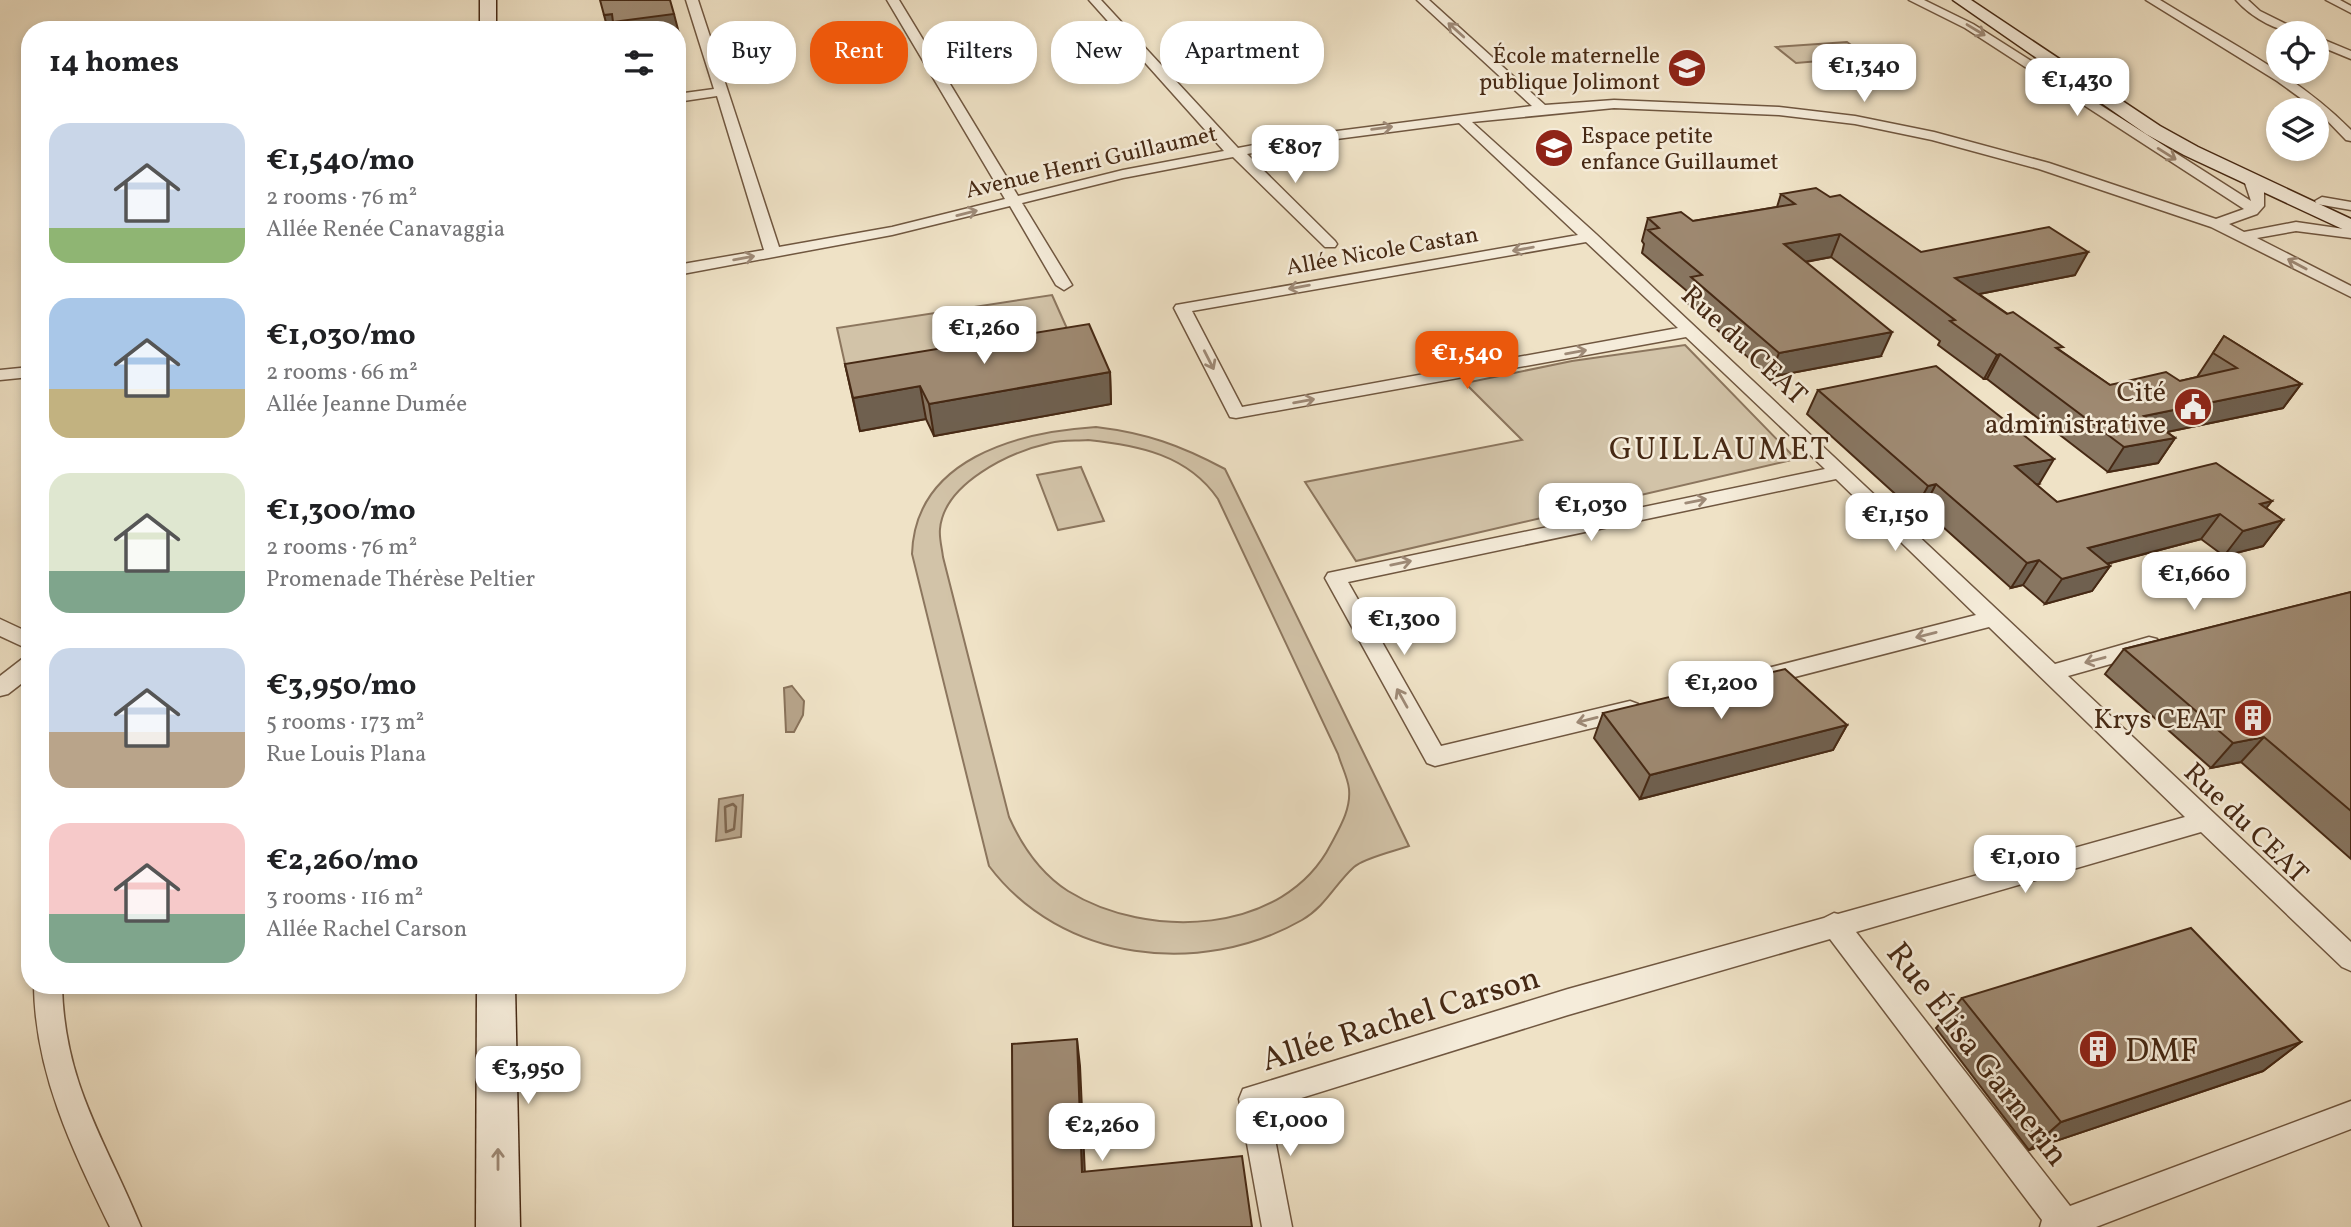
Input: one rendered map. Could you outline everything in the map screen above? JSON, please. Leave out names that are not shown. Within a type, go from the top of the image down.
[{"type":"main road","points":[[488,0],[488,21]]},
{"type":"main road","points":[[1961,0],[2153,130],[2351,227]]},
{"type":"main road","points":[[1981,0],[2193,139],[2351,213]]},
{"type":"main road","points":[[496,994],[498,1227]]},
{"type":"street","points":[[692,0],[772,253]]},
{"type":"street","points":[[894,0],[1064,285]]},
{"type":"street","points":[[1095,0],[1225,145],[1330,244]]},
{"type":"street","points":[[1423,0],[1542,109]]},
{"type":"street","points":[[1914,0],[1969,26],[2254,209]]},
{"type":"street","points":[[2152,0],[2271,69],[2336,120],[2351,137]]},
{"type":"street","points":[[2242,0],[2256,13],[2273,21]]},
{"type":"street","points":[[2332,0],[2351,10]]},
{"type":"street","points":[[2329,46],[2351,55]]},
{"type":"street","points":[[686,97],[720,92]]},
{"type":"street","name":"Avenue Henri Guillaumet","points":[[686,268],[892,231],[1123,174],[1235,152],[1340,134],[1542,109],[1614,104],[1779,111],[1881,124],[1965,144],[2045,166],[2216,225],[2351,292]]},
{"type":"street","name":"Rue du CEAT","points":[[1463,120],[1591,237],[2351,959]]},
{"type":"street","points":[[2216,225],[2254,209],[2260,202],[2260,195],[2251,180]]},
{"type":"street","points":[[2322,201],[2351,206]]},
{"type":"street","points":[[2242,237],[2291,225],[2326,227],[2351,234]]},
{"type":"street","name":"Allée Nicole Castan","points":[[1591,237],[1182,308],[1236,413],[1690,331]]},
{"type":"street","points":[[0,375],[21,373]]},
{"type":"street","points":[[1646,706],[1435,757],[1335,578],[1839,472]]},
{"type":"street","points":[[1736,683],[1993,618]]},
{"type":"street","points":[[0,627],[21,638]]},
{"type":"street","points":[[2051,673],[2163,642]]},
{"type":"street","points":[[0,688],[21,672]]},
{"type":"street","name":"Allée Rachel Carson","points":[[1277,1227],[1253,1099],[1834,924],[2205,821]]},
{"type":"street","name":"Rue Élisa Garnerin","points":[[1834,924],[2062,1226]]},
{"type":"street","points":[[49,994],[55,1063],[103,1182],[126,1227]]},
{"type":"street","points":[[2062,1226],[2351,1115]]},
{"type":"shaded area","points":[[1847,42],[1868,57],[1796,63],[1776,47]]},
{"type":"shaded area","points":[[1052,295],[1078,353],[851,391],[837,328]]},
{"type":"shaded area","points":[[1685,345],[1796,459],[1356,561],[1305,482],[1522,440],[1465,383],[1572,361]]},
{"type":"shaded area","points":[[1096,427],[1131,433],[1178,447],[1225,469],[1409,846],[1354,867],[1310,914],[1263,938],[1221,950],[1178,954],[1135,951],[1093,941],[1054,923],[1019,898],[989,866],[912,554],[918,521],[931,495],[951,473],[1004,444],[1066,430]],"holes":[[[1088,440],[1143,449],[1177,462],[1206,484],[1218,499],[1338,754],[1347,780],[1349,796],[1344,818],[1331,844],[1309,874],[1281,897],[1248,912],[1212,920],[1174,922],[1136,917],[1100,907],[1068,891],[1049,876],[1026,848],[1009,817],[943,557],[940,529],[944,512],[953,497],[982,472],[1034,447],[1059,441]]]},
{"type":"shaded area","points":[[1081,467],[1104,521],[1058,530],[1037,475]]},
{"type":"water","points":[[792,686],[804,701],[803,715],[794,732],[786,732],[784,688]]},
{"type":"water","points":[[743,795],[741,837],[716,841],[719,799]]},
{"type":"building","points":[[600,0],[670,0],[674,14],[621,21],[613,21],[612,14],[604,15]]},
{"type":"building","points":[[1816,188],[1830,197],[1840,195],[1921,252],[2049,227],[2088,252],[1955,278],[2007,314],[2013,312],[2063,347],[2056,348],[2110,385],[2166,372],[2180,381],[2237,368],[2213,353],[2224,336],[2301,384],[2144,416],[2175,438],[2124,447],[2000,354],[1997,355],[1950,321],[1955,320],[1840,234],[1784,244],[1892,332],[1779,353],[1691,277],[1702,275],[1648,230],[1659,228],[1648,218],[1681,212],[1693,221],[1795,204],[1781,194]]},
{"type":"building","points":[[1089,324],[1110,372],[929,404],[920,386],[853,398],[845,364]]},
{"type":"building","points":[[1936,366],[2054,459],[2015,466],[2057,502],[2216,463],[2272,501],[2260,504],[2283,520],[2243,531],[2220,514],[2088,548],[2110,566],[2062,579],[2039,560],[2027,563],[1936,484],[1928,486],[1818,390]]},
{"type":"building","name":"Krys CEAT","points":[[2351,592],[2351,811],[2264,737],[2233,743],[2124,649]]},
{"type":"building","points":[[1785,669],[1847,725],[1650,775],[1603,713]]},
{"type":"building","name":"DMF","points":[[2191,928],[2301,1042],[2061,1122],[1962,998]]},
{"type":"building","points":[[1077,1039],[1082,1172],[1242,1156],[1252,1227],[1013,1227],[1012,1044]]},
{"type":"place","name":"École maternelle publique Jolimont","points":[[1687,68]]},
{"type":"place","name":"Espace petite enfance Guillaumet","points":[[1554,148]]},
{"type":"place","name":"Cité administrative","points":[[2193,407]]},
{"type":"place","name":"Krys CEAT","points":[[2253,718]]},
{"type":"place","name":"DMF","points":[[2098,1049]]},
{"type":"district","name":"GUILLAUMET","points":[[1720,448]]}]
